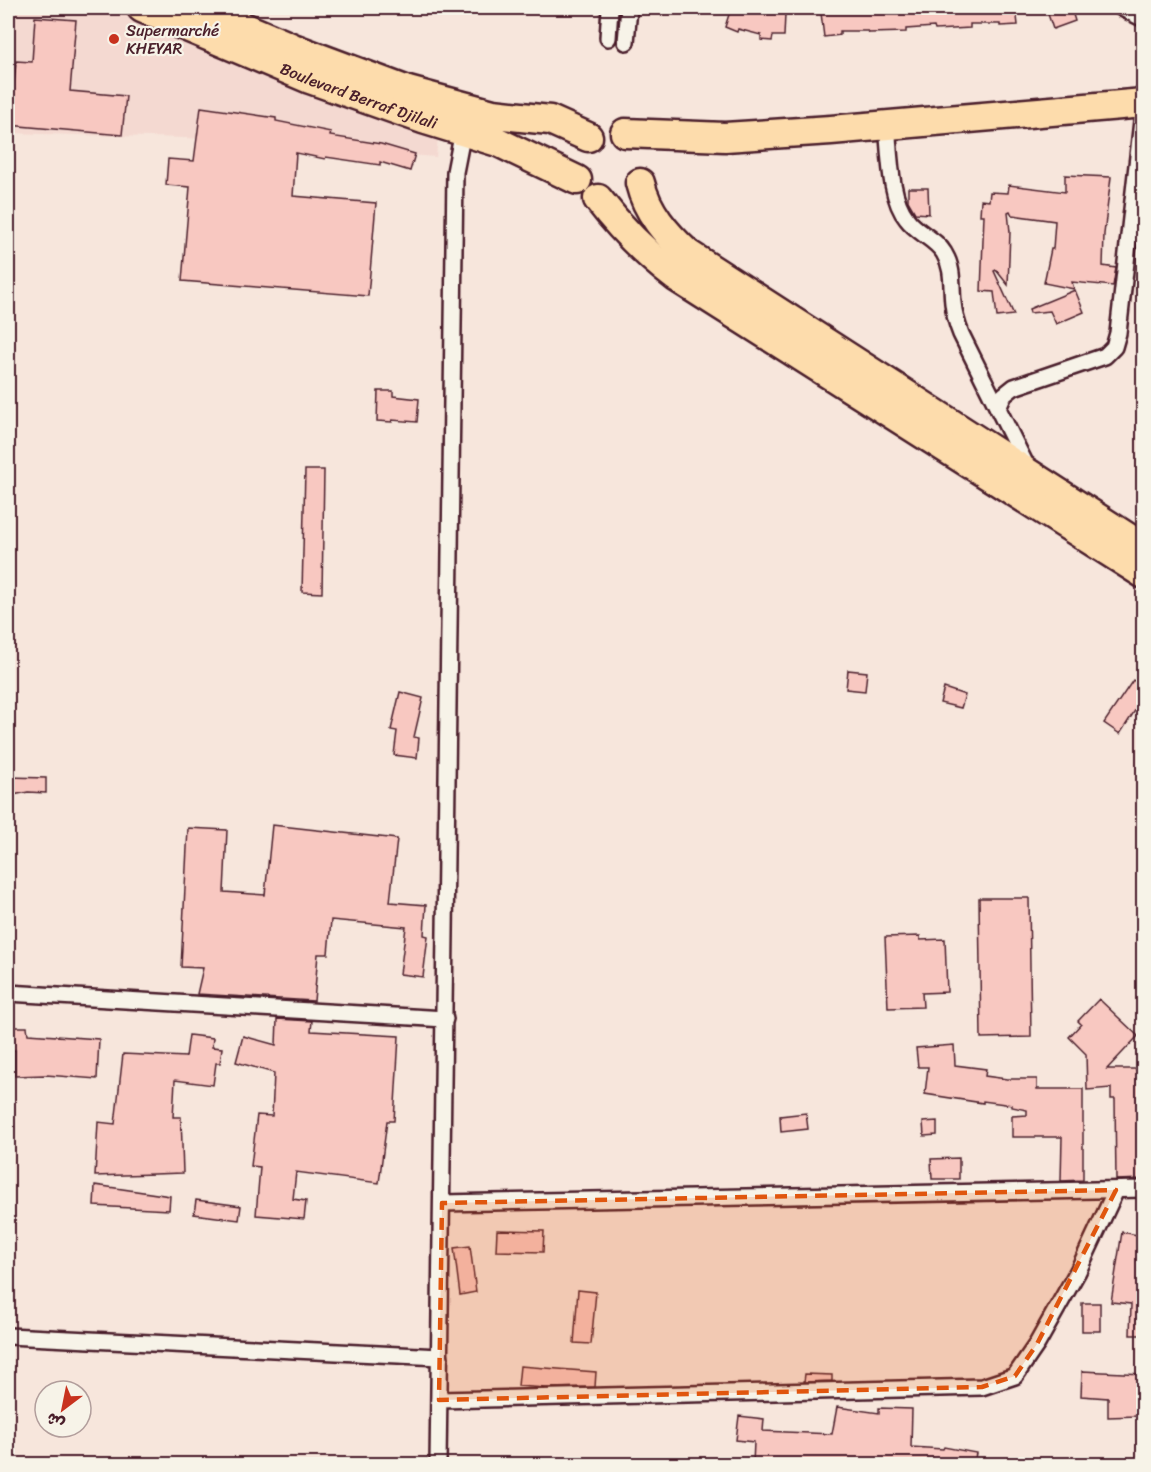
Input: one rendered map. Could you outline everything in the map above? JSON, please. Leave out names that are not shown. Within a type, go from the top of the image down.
[{"type":"highway","name":"Boulevard Berraf Djilali","points":[[142,8],[310,79],[518,150],[577,180]]},
{"type":"highway","name":"Boulevard Berraf Djilali","points":[[199,8],[293,48],[408,92],[485,112],[550,120],[588,137]]},
{"type":"highway","points":[[640,183],[626,196],[607,201],[589,195],[577,180],[573,161],[576,152],[588,137],[606,130],[625,133],[725,137],[1143,103]]},
{"type":"highway","points":[[625,133],[639,146],[643,155],[645,164],[640,183],[643,195],[663,230],[688,254],[1143,548]]},
{"type":"highway","points":[[598,199],[629,237],[676,277],[1143,574]]},
{"type":"street","points":[[608,38],[610,8]]},
{"type":"street","points":[[626,42],[628,8]]},
{"type":"street","points":[[1122,8],[1143,19]]},
{"type":"street","points":[[998,408],[1004,395],[1014,387],[1100,358],[1110,353],[1114,347],[1118,333],[1143,103]]},
{"type":"street","points":[[887,125],[896,198],[907,219],[916,229],[937,244],[945,254],[952,277],[954,309],[961,334],[1032,477]]},
{"type":"street","points":[[438,1464],[454,172],[463,130]]},
{"type":"street","points":[[8,993],[445,1019]]},
{"type":"street","points":[[442,1203],[1143,1189]]},
{"type":"street","points":[[439,1400],[982,1387],[1015,1376],[1037,1344],[1078,1270],[1116,1190]]},
{"type":"street","points":[[8,1336],[440,1357]]},
{"type":"highlighted area","points":[[1116,1190],[1037,1344],[1015,1376],[982,1387],[439,1400],[442,1203]]},
{"type":"shaded area","points":[[8,8],[212,8],[438,138],[436,157],[186,138],[8,133]]},
{"type":"building","points":[[731,8],[752,8],[785,14],[784,36],[773,36],[772,41],[761,40],[761,35],[738,29],[737,32],[725,27]]},
{"type":"building","points":[[860,8],[1016,8],[1018,25],[970,24],[970,28],[935,30],[934,27],[906,29],[906,32],[840,31],[840,35],[824,37],[821,13]]},
{"type":"building","points":[[1046,8],[1071,8],[1075,21],[1053,29]]},
{"type":"building","points":[[35,17],[76,20],[70,91],[126,96],[122,135],[8,125],[8,107],[12,108],[16,61],[32,62]]},
{"type":"building","points":[[201,107],[276,118],[276,121],[331,132],[330,136],[381,144],[415,154],[410,171],[380,162],[380,165],[326,157],[325,159],[296,153],[293,196],[376,203],[368,296],[182,281],[190,187],[166,185],[168,159],[194,161]]},
{"type":"building","points":[[1065,175],[1111,177],[1104,234],[1103,266],[1116,268],[1113,286],[1072,282],[1074,289],[1044,283],[1051,249],[1053,249],[1055,221],[1012,215],[1010,211],[1008,212],[1010,232],[1008,285],[996,270],[994,271],[1014,315],[997,317],[994,292],[981,291],[984,215],[980,215],[981,200],[989,201],[990,192],[1008,193],[1009,185],[1065,192]]},
{"type":"building","points":[[908,188],[928,188],[929,214],[915,213],[908,201]]},
{"type":"building","points":[[1075,290],[1084,312],[1056,324],[1050,311],[1030,313],[1029,309]]},
{"type":"building","points":[[378,391],[393,391],[393,396],[419,399],[417,422],[377,421]]},
{"type":"building","points":[[305,470],[324,470],[322,593],[302,592]]},
{"type":"building","points":[[848,670],[867,672],[865,691],[846,689]]},
{"type":"building","points":[[1133,680],[1143,687],[1143,698],[1120,734],[1104,723]]},
{"type":"building","points":[[944,688],[965,695],[961,708],[940,703]]},
{"type":"building","points":[[400,692],[423,698],[414,737],[419,738],[417,758],[394,755],[397,731],[391,730]]},
{"type":"building","points":[[8,777],[46,778],[46,793],[28,792],[8,796]]},
{"type":"building","points":[[272,825],[397,839],[390,902],[426,905],[424,935],[428,936],[423,977],[400,974],[406,927],[331,920],[328,954],[318,954],[314,1001],[197,994],[203,968],[181,967],[188,828],[227,830],[224,892],[265,895]]},
{"type":"building","points":[[979,898],[1029,898],[1031,1037],[981,1038]]},
{"type":"building","points":[[920,936],[920,940],[945,939],[947,992],[922,993],[923,1007],[888,1008],[885,937]]},
{"type":"building","points":[[1099,999],[1138,1036],[1107,1069],[1143,1069],[1143,1179],[1116,1180],[1115,1099],[1111,1099],[1111,1088],[1087,1090],[1086,1054],[1069,1037],[1081,1024],[1078,1021]]},
{"type":"building","points":[[277,1019],[312,1021],[311,1031],[399,1036],[394,1121],[387,1121],[379,1183],[296,1172],[293,1199],[306,1201],[304,1219],[256,1215],[260,1167],[251,1166],[257,1115],[272,1116],[274,1073],[236,1062],[243,1036],[276,1045]]},
{"type":"building","points":[[8,1027],[27,1027],[28,1034],[99,1039],[97,1079],[46,1075],[15,1076],[15,1050],[8,1050]]},
{"type":"building","points":[[189,1035],[213,1038],[212,1047],[222,1048],[220,1063],[216,1063],[213,1085],[175,1080],[173,1117],[181,1117],[183,1173],[95,1176],[98,1122],[115,1124],[123,1054],[186,1057]]},
{"type":"building","points":[[954,1045],[955,1065],[986,1069],[985,1076],[1037,1079],[1037,1089],[1083,1089],[1083,1180],[1061,1181],[1062,1137],[1012,1137],[1012,1116],[1027,1115],[1027,1110],[1012,1107],[1012,1105],[925,1094],[928,1067],[918,1067],[916,1048]]},
{"type":"building","points":[[806,1113],[808,1129],[781,1132],[780,1116]]},
{"type":"building","points":[[937,1121],[937,1135],[924,1136],[923,1122]]},
{"type":"building","points":[[959,1158],[959,1179],[932,1179],[931,1159]]},
{"type":"building","points":[[95,1185],[170,1196],[169,1210],[94,1206]]},
{"type":"building","points":[[196,1200],[241,1206],[239,1220],[194,1214]]},
{"type":"building","points":[[497,1230],[544,1231],[543,1252],[496,1251]]},
{"type":"building","points":[[1122,1232],[1143,1236],[1143,1335],[1130,1335],[1131,1304],[1111,1302]]},
{"type":"building","points":[[470,1246],[476,1292],[460,1295],[454,1248]]},
{"type":"building","points":[[578,1290],[596,1292],[591,1344],[574,1343]]},
{"type":"building","points":[[1082,1303],[1100,1303],[1100,1331],[1082,1331]]},
{"type":"building","points":[[520,1366],[596,1372],[595,1387],[518,1386]]},
{"type":"building","points":[[1082,1371],[1143,1374],[1143,1400],[1136,1399],[1137,1416],[1108,1417],[1108,1398],[1081,1396]]},
{"type":"building","points":[[805,1374],[832,1375],[832,1381],[804,1382]]},
{"type":"building","points":[[837,1407],[879,1413],[879,1408],[912,1409],[911,1447],[943,1449],[944,1447],[976,1453],[974,1464],[753,1464],[754,1442],[736,1440],[739,1416],[764,1419],[763,1431],[832,1434]]},
{"type":"place","name":"Supermarché KHEYAR","points":[[114,39]]}]
